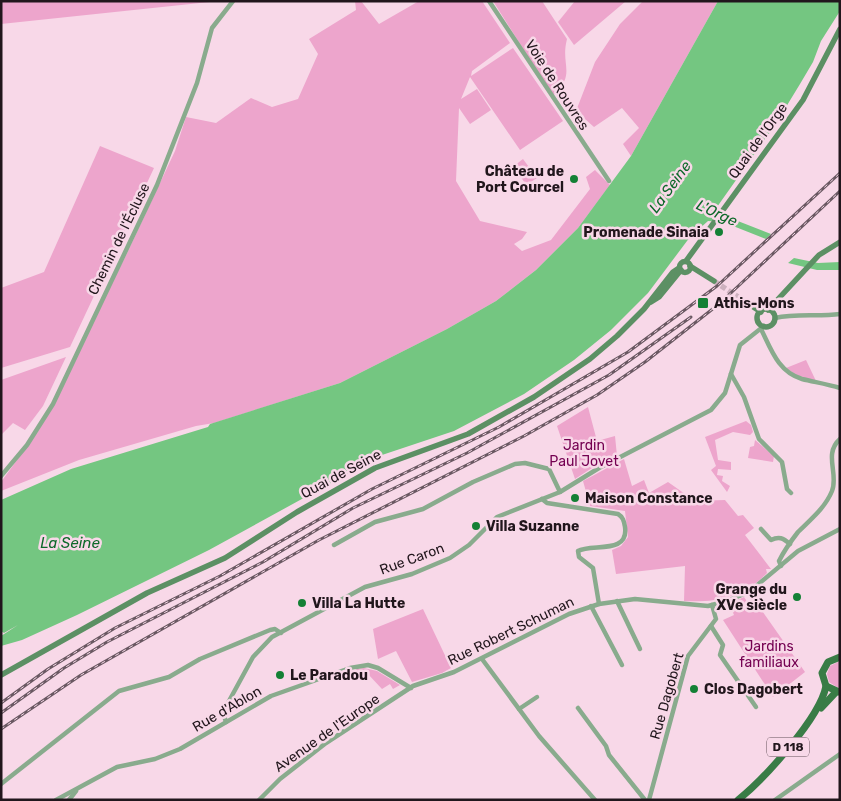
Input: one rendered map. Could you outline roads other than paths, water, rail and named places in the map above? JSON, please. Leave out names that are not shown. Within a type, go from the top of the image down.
[{"type":"main road","name":"Quai de l'Orge","points":[[680,269],[680,263],[688,264],[714,221],[803,100],[840,29]]},
{"type":"main road","points":[[744,301],[754,308],[767,313],[774,322],[762,328],[758,324],[767,313],[774,304],[815,259],[840,242]]},
{"type":"main road","points":[[688,264],[714,281]]},
{"type":"main road","name":"Quai de Seine","points":[[1,675],[147,593],[226,558],[297,512],[376,468],[459,438],[550,388],[618,336],[650,303],[659,297],[680,269]]},
{"type":"main road","points":[[838,692],[826,686],[822,674],[825,666],[831,659],[840,657]]},
{"type":"main road","name":"D 118","points":[[738,800],[766,774],[784,752],[820,702],[826,686]]},
{"type":"main road","name":"D 118","points":[[744,800],[772,773],[826,701],[838,692]]},
{"type":"street","name":"Chemin de l'Écluse","points":[[1,476],[27,445],[53,404],[157,185],[197,83],[212,28],[233,1]]},
{"type":"street","name":"Voie de Rouvres","points":[[489,1],[609,181]]},
{"type":"street","points":[[767,313],[809,317],[840,314]]},
{"type":"street","points":[[762,328],[771,351],[781,366],[793,376],[840,388]]},
{"type":"street","name":"Rue Caron","points":[[226,722],[223,712],[253,657],[263,644],[365,587],[412,574],[450,558],[469,545],[497,517],[560,492],[599,468],[711,410],[725,393],[741,344],[762,328]]},
{"type":"street","points":[[732,374],[744,397],[759,440],[782,462],[787,489],[791,493]]},
{"type":"street","points":[[781,566],[779,561],[790,544],[825,504],[833,489],[832,453],[834,445],[840,439]]},
{"type":"street","points":[[334,545],[375,522],[423,509],[473,482],[518,463],[549,470],[560,492]]},
{"type":"street","points":[[834,481],[840,478]]},
{"type":"street","points":[[542,499],[546,503],[618,514],[623,518],[625,532],[620,543],[602,548],[581,549],[578,552],[579,557],[593,568],[599,604]]},
{"type":"street","points":[[761,529],[771,540],[777,537],[783,538],[790,544]]},
{"type":"street","name":"Rue Robert Schuman","points":[[411,688],[482,659],[569,614],[599,604],[617,601],[650,600],[693,605],[712,605],[749,592],[798,551],[840,529]]},
{"type":"street","points":[[617,601],[640,649]]},
{"type":"street","points":[[712,605],[716,618],[711,626],[723,644],[720,655],[756,707]]},
{"type":"street","points":[[592,606],[622,664]]},
{"type":"street","name":"Rue Dagobert","points":[[649,800],[688,656],[711,626]]},
{"type":"street","points":[[1,784],[119,691],[169,677],[200,659],[270,630],[275,629],[281,633]]},
{"type":"street","points":[[482,659],[539,736],[595,800]]},
{"type":"street","name":"Rue d'Ablon","points":[[56,800],[117,767],[155,759],[180,749],[275,694],[358,666],[378,668],[411,688]]},
{"type":"street","name":"Avenue de l'Europe","points":[[259,800],[280,779],[326,743],[411,688]]},
{"type":"street","points":[[519,709],[537,697]]},
{"type":"street","points":[[578,708],[606,746],[609,755],[645,800]]},
{"type":"street","points":[[775,800],[840,754]]},
{"type":"street","points":[[69,800],[76,790]]},
{"type":"water","name":"La Seine","points":[[718,1],[840,1],[840,11],[821,41],[813,62],[800,84],[775,125],[717,207],[725,216],[771,234],[766,239],[723,222],[708,221],[690,237],[648,293],[611,330],[574,360],[524,394],[454,431],[382,455],[209,550],[77,615],[22,640],[1,646],[1,636],[18,625],[4,633],[1,631],[1,500],[71,469],[208,427],[210,424],[340,383],[447,329],[496,301],[536,270],[578,228],[631,156]]},
{"type":"water","points":[[794,258],[818,263],[840,262],[840,270],[817,270],[788,263]]},
{"type":"tunnel","points":[[714,281],[744,301]]},
{"type":"railway","points":[[1,703],[48,669],[115,628],[220,576],[372,489],[499,427],[628,352],[717,286],[840,173]]},
{"type":"railway","points":[[1,729],[81,675],[319,540],[524,436],[597,395],[645,362],[719,304],[840,191]]},
{"type":"railway","points":[[1,713],[64,668],[107,642],[263,562],[353,508],[467,453],[609,375],[691,317]]},
{"type":"place","name":"Château de Port Courcel","points":[[574,179]]},
{"type":"place","name":"Promenade Sinaia","points":[[719,232]]},
{"type":"place","name":"Athis-Mons","points":[[703,303]]},
{"type":"place","name":"Maison Constance","points":[[575,498]]},
{"type":"place","name":"Villa Suzanne","points":[[476,526]]},
{"type":"place","name":"Grange du XVe siècle","points":[[797,597]]},
{"type":"place","name":"Villa La Hutte","points":[[302,603]]},
{"type":"place","name":"Le Paradou","points":[[280,675]]},
{"type":"place","name":"Clos Dagobert","points":[[694,689]]},
{"type":"water label","name":"L'Orge","points":[[717,213]]},
{"type":"park label","name":"Jardin Paul Jovet","points":[[584,454]]},
{"type":"park label","name":"Jardins familiaux","points":[[769,654]]}]
